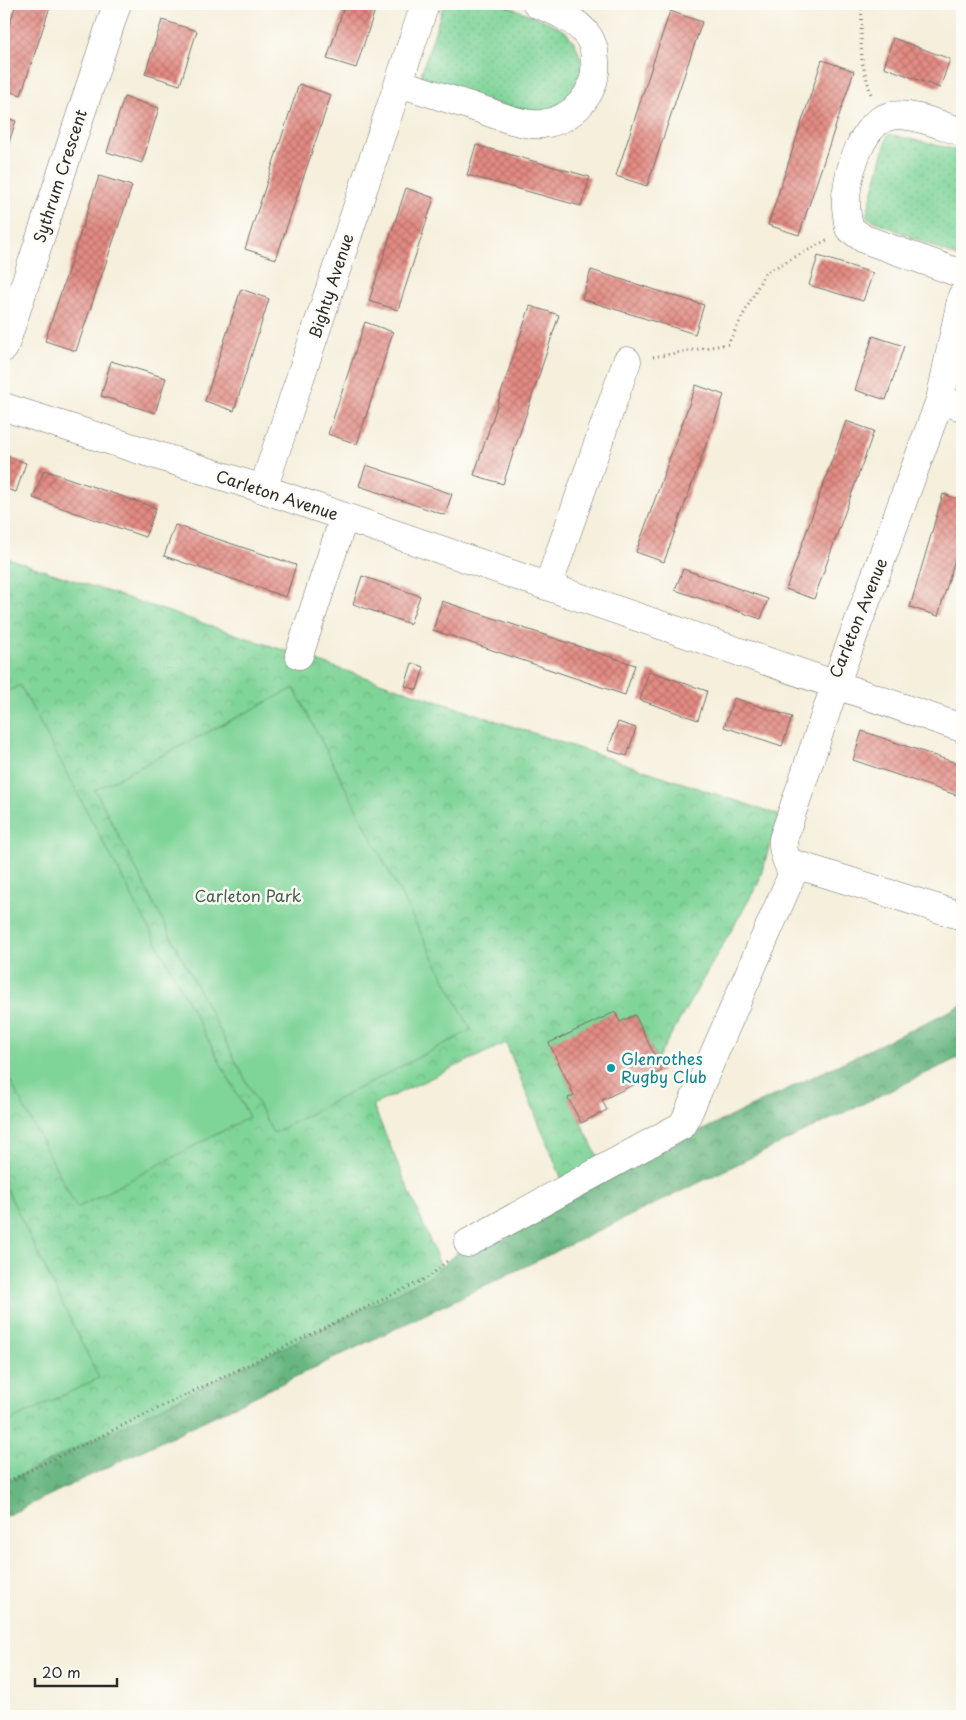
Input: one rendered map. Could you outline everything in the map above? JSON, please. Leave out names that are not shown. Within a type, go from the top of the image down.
[{"type":"street","name":"Sythrum Crescent","points":[[4,348],[117,4]]},
{"type":"street","name":"Bighty Avenue","points":[[263,489],[425,4]]},
{"type":"street","points":[[399,83],[515,121],[540,124],[558,121],[584,101],[592,85],[596,70],[595,52],[589,36],[576,22],[537,4]]},
{"type":"street","points":[[962,132],[905,115],[886,117],[873,127],[861,144],[852,166],[846,190],[846,210],[849,228],[864,239],[962,274]]},
{"type":"street","name":"Carleton Avenue","points":[[4,407],[263,489],[836,683],[951,404],[962,296]]},
{"type":"street","points":[[548,586],[627,361]]},
{"type":"street","points":[[299,655],[344,517]]},
{"type":"street","points":[[468,1243],[683,1125],[792,875],[782,851],[783,839],[836,683],[962,728]]},
{"type":"street","points":[[788,862],[962,916]]},
{"type":"path","points":[[862,4],[862,62],[879,123]]},
{"type":"path","points":[[627,361],[728,344],[765,274],[849,228]]},
{"type":"path","points":[[4,1482],[429,1277],[468,1243]]},
{"type":"green space","points":[[444,4],[502,4],[546,21],[565,31],[575,43],[580,56],[581,70],[572,96],[562,105],[535,115],[419,81]]},
{"type":"green space","points":[[888,134],[962,151],[961,259],[866,217]]},
{"type":"green space","name":"Carleton Park","points":[[4,557],[779,815],[758,884],[657,1059],[635,1015],[620,1022],[615,1012],[550,1044],[574,1095],[569,1098],[603,1168],[566,1189],[506,1043],[373,1105],[441,1267],[429,1277],[4,1483]]},
{"type":"green space","points":[[20,685],[249,1117],[77,1208],[4,1069],[4,693]]},
{"type":"green space","points":[[294,688],[471,1030],[273,1133],[95,790]]},
{"type":"green space","points":[[962,1005],[962,1056],[4,1517],[4,1482],[429,1277],[468,1243]]},
{"type":"green space","points":[[4,1184],[99,1378],[4,1424]]},
{"type":"building","points":[[16,4],[51,4],[21,95],[4,90],[4,41]]},
{"type":"building","points":[[345,4],[377,4],[356,68],[327,59]]},
{"type":"building","points":[[670,11],[702,22],[647,186],[616,176]]},
{"type":"building","points":[[162,20],[197,31],[180,85],[145,74]]},
{"type":"building","points":[[893,38],[950,59],[940,88],[884,67]]},
{"type":"building","points":[[822,60],[854,71],[799,235],[768,225]]},
{"type":"building","points":[[299,84],[331,95],[276,259],[245,249]]},
{"type":"building","points":[[124,97],[159,108],[142,163],[107,152]]},
{"type":"building","points":[[4,117],[16,121],[4,157]]},
{"type":"building","points":[[476,145],[590,177],[581,206],[467,175]]},
{"type":"building","points":[[99,176],[132,186],[76,351],[45,341]]},
{"type":"building","points":[[406,188],[434,198],[398,310],[369,301]]},
{"type":"building","points":[[818,256],[873,273],[863,301],[809,285]]},
{"type":"building","points":[[591,270],[704,305],[695,334],[582,299]]},
{"type":"building","points":[[241,289],[269,299],[234,411],[205,401]]},
{"type":"building","points":[[530,306],[559,315],[503,484],[474,475]]},
{"type":"building","points":[[365,322],[393,332],[357,444],[328,434]]},
{"type":"building","points":[[873,336],[904,346],[886,400],[855,390]]},
{"type":"building","points":[[111,361],[166,378],[155,413],[101,396]]},
{"type":"building","points":[[696,385],[724,395],[664,562],[636,552]]},
{"type":"building","points":[[846,421],[874,431],[814,599],[786,589]]},
{"type":"building","points":[[4,455],[26,463],[16,492],[4,488]]},
{"type":"building","points":[[366,465],[452,494],[445,515],[359,486]]},
{"type":"building","points":[[44,470],[156,508],[145,537],[33,498]]},
{"type":"building","points":[[943,494],[962,500],[962,536],[938,616],[910,607]]},
{"type":"building","points":[[175,525],[296,565],[286,597],[164,556]]},
{"type":"building","points":[[683,569],[768,599],[761,619],[675,590]]},
{"type":"building","points":[[362,576],[420,596],[410,624],[353,604]]},
{"type":"building","points":[[442,601],[635,665],[625,695],[433,630]]},
{"type":"building","points":[[412,663],[424,667],[417,690],[405,686]]},
{"type":"building","points":[[649,671],[707,691],[698,720],[640,700]]},
{"type":"building","points":[[734,698],[792,717],[782,746],[724,727]]},
{"type":"building","points":[[618,722],[636,728],[627,756],[608,750]]},
{"type":"building","points":[[862,731],[962,765],[962,797],[853,760]]},
{"type":"building","name":"Glenrothes Rugby Club","points":[[615,1012],[620,1022],[635,1015],[662,1071],[602,1100],[607,1110],[581,1123],[568,1098],[574,1095],[549,1043]]},
{"type":"place","name":"Glenrothes Rugby Club","points":[[611,1068]]}]
